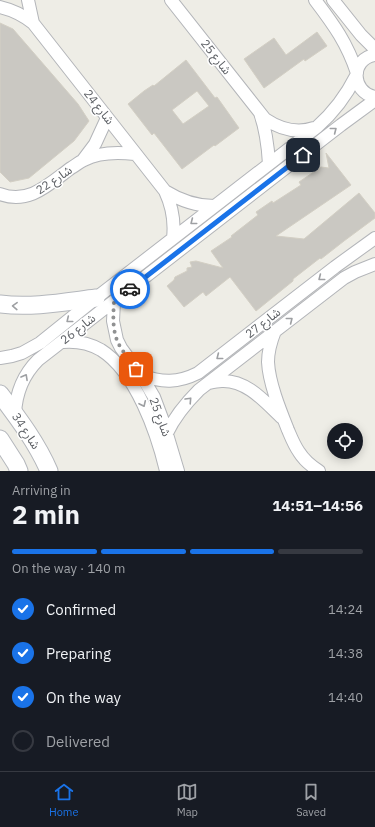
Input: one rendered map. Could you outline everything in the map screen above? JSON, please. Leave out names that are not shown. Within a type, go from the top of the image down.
[{"type":"street","name":"شارع 24","points":[[28,0],[33,23]]},
{"type":"street","name":"شارع 25","points":[[171,0],[260,113],[272,123],[285,129],[301,130],[317,126]]},
{"type":"street","points":[[315,0],[334,24],[347,47],[360,87],[368,95],[375,97]]},
{"type":"street","points":[[324,12],[334,1],[361,35],[375,49]]},
{"type":"street","name":"شارع 24","points":[[0,7],[13,10],[33,23],[165,191],[173,214],[173,238]]},
{"type":"street","name":"شارع 26","points":[[15,414],[18,395],[25,377],[35,364],[44,348],[96,298],[328,118],[341,102],[357,75],[361,62],[366,58],[375,56]]},
{"type":"street","name":"شارع 26","points":[[0,358],[44,348],[62,342],[375,100]]},
{"type":"street","name":"شارع 25","points":[[260,113],[265,128],[269,164]]},
{"type":"street","name":"شارع 22","points":[[0,194],[15,197],[30,195],[43,189],[83,160],[95,144],[107,118]]},
{"type":"street","name":"شارع 22","points":[[83,160],[104,154],[135,154]]},
{"type":"street","points":[[245,182],[254,194]]},
{"type":"street","name":"شارع 24","points":[[165,191],[188,203],[214,206]]},
{"type":"street","name":"شارع 27","points":[[141,375],[160,381],[170,381],[189,378],[198,373],[375,238]]},
{"type":"street","name":"شارع 27","points":[[167,432],[174,419],[184,406],[207,383],[344,278],[375,264]]},
{"type":"street","points":[[335,267],[344,278]]},
{"type":"street","points":[[0,304],[28,306],[45,305],[96,298]]},
{"type":"street","name":"شارع 25","points":[[114,302],[113,321],[116,340],[141,375],[154,397],[167,432],[178,471]]},
{"type":"street","points":[[275,332],[269,351],[269,366],[272,384],[283,418],[295,446],[299,453],[311,466],[319,471]]},
{"type":"street","name":"شارع 25","points":[[62,342],[72,341],[91,345],[108,355],[115,362],[133,386],[146,412],[153,428],[166,471]]},
{"type":"street","points":[[121,370],[132,362]]},
{"type":"street","points":[[198,373],[207,383],[222,381],[243,386],[254,392],[283,418]]},
{"type":"street","name":"شارع 34","points":[[0,394],[29,433],[49,471]]},
{"type":"street","points":[[0,439],[19,471]]},
{"type":"building","points":[[0,23],[13,29],[78,104],[89,121],[74,141],[29,178],[10,182],[0,172]]},
{"type":"building","points":[[317,32],[327,46],[305,61],[304,59],[264,88],[244,59],[274,38],[286,55]]},
{"type":"building","points":[[186,60],[215,98],[217,97],[239,128],[182,169],[154,133],[152,135],[128,104],[144,91],[153,85],[154,86]],"holes":[[[197,91],[209,106],[183,124],[172,110]]]},
{"type":"building","points":[[326,153],[351,185],[276,236],[304,239],[359,193],[375,213],[375,218],[293,279],[293,281],[256,311],[230,277],[206,296],[203,292],[184,307],[167,286],[174,280],[175,277],[187,271],[187,268],[192,267],[190,262],[196,261],[223,268],[211,251],[232,237],[231,236],[258,215],[256,212],[272,201],[273,203],[301,185],[299,182],[321,167],[329,168]]},
{"type":"way so far","points":[[130,289],[114,302],[113,321],[116,340],[136,369]]},
{"type":"route","points":[[130,289],[303,155]]}]
